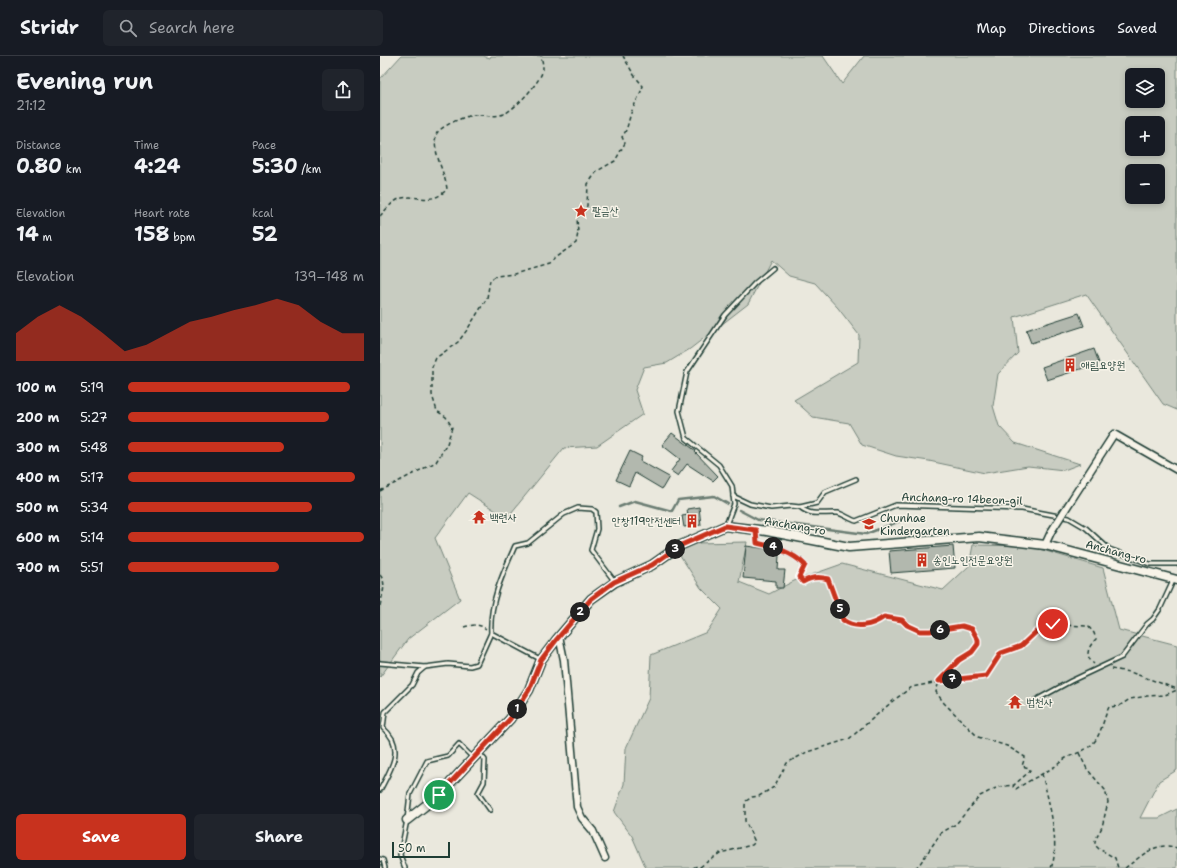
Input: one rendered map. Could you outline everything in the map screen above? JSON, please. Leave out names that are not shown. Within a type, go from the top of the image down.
[{"type":"street","points":[[1045,545],[1050,532],[1114,434],[1177,470]]},
{"type":"street","points":[[408,820],[439,795],[510,719],[529,690],[541,660],[559,636],[591,599],[614,582],[652,565],[679,546],[725,526]]},
{"type":"street","name":"Anchang-ro","points":[[725,526],[756,530],[849,547],[979,537],[1045,545],[1175,579]]},
{"type":"street","points":[[559,636],[564,660],[577,806],[582,818],[594,831],[605,858]]},
{"type":"lane","points":[[725,526],[734,504],[732,486],[718,464],[686,438],[679,412],[687,372],[725,315],[755,283],[773,268]]},
{"type":"lane","points":[[733,496],[750,504],[771,508],[791,506],[800,507],[817,503],[825,492],[856,479]]},
{"type":"lane","name":"Anchang-ro 14beon-gil","points":[[800,507],[804,510],[818,514],[839,513],[856,521],[896,505],[1022,509],[1069,518],[1086,528],[1109,549],[1150,564],[1177,564]]},
{"type":"lane","points":[[380,663],[425,667],[448,664],[470,666],[477,664],[491,633],[490,620],[495,596],[515,546],[528,543],[564,514],[578,508],[592,509],[596,512],[597,529],[590,550],[614,582]]},
{"type":"lane","points":[[756,530],[757,543],[778,548],[799,559],[805,565]]},
{"type":"lane","points":[[1036,700],[1071,681],[1122,657],[1156,614],[1175,579]]},
{"type":"lane","points":[[491,633],[541,660]]},
{"type":"lane","points":[[380,790],[395,762],[395,746],[389,732],[383,728],[385,712],[412,685],[418,673],[425,667]]},
{"type":"lane","points":[[404,868],[400,855],[408,820],[410,794],[427,761],[448,756],[459,744],[485,760],[484,782],[478,793],[490,810]]},
{"type":"lane","points":[[380,859],[383,860],[385,868]]},
{"type":"path","points":[[380,216],[394,202],[402,198],[432,199],[444,192],[447,189],[446,181],[436,150],[436,134],[441,128],[473,115],[488,116],[503,114],[512,108],[539,80],[543,69],[541,56]]},
{"type":"path","points":[[380,491],[436,462],[448,444],[452,427],[446,417],[437,411],[432,395],[432,367],[436,358],[458,342],[467,330],[487,298],[490,280],[496,276],[514,274],[549,264],[576,243],[578,233],[577,218],[587,206],[588,184],[597,171],[615,162],[621,152],[625,142],[622,137],[627,129],[631,112],[639,98],[643,86],[634,75],[623,56]]},
{"type":"path","points":[[805,565],[799,577],[803,582],[811,577],[828,579],[843,620],[849,624],[857,625],[876,623],[884,617],[902,620],[907,625],[920,631],[962,626],[972,629],[978,640],[978,644],[972,652],[959,660],[939,681],[936,692],[939,697],[978,737],[1007,746],[1025,757],[1022,766],[1029,768],[1030,771],[1014,785],[998,787],[980,796],[956,824],[941,833],[919,865],[915,868]]},
{"type":"path","points":[[380,575],[382,577],[384,589],[380,607]]},
{"type":"path","points":[[693,868],[697,866],[700,868],[720,853],[752,845],[755,842],[745,821],[744,805],[746,801],[752,797],[759,796],[774,787],[787,764],[807,752],[849,739],[908,689],[939,681],[986,676],[1001,653],[1021,646],[1037,631],[1053,624],[1088,626],[1094,633],[1096,639],[1090,645],[1088,650],[1089,659],[1092,663],[1100,667],[1130,672],[1177,690]]},
{"type":"path","points":[[464,627],[482,625],[491,633]]},
{"type":"path","points":[[1014,785],[1013,787],[1016,789],[1065,759],[1079,754],[1094,742],[1109,707],[1119,706],[1130,699],[1147,696],[1165,696],[1177,690]]},
{"type":"path","points":[[1079,754],[1087,768],[1105,790],[1108,802],[1102,827],[1095,844],[1099,849],[1115,858],[1118,868]]},
{"type":"path","points":[[1042,773],[1053,824],[1055,858],[1051,868]]},
{"type":"path","points":[[1125,868],[1150,851],[1168,845],[1177,848]]},
{"type":"shaded area","points":[[401,56],[483,56],[490,58],[491,56],[823,56],[842,84],[864,56],[1177,56],[1177,410],[1163,404],[1086,294],[1014,317],[1018,353],[998,374],[993,406],[999,426],[1015,443],[1080,464],[1064,470],[1028,466],[985,473],[929,461],[896,456],[862,445],[849,423],[813,417],[794,400],[858,362],[859,335],[838,308],[815,283],[789,276],[771,260],[748,304],[690,349],[667,363],[644,367],[635,390],[643,414],[597,446],[564,448],[507,518],[468,493],[435,538],[460,599],[408,639],[380,677],[380,79]]},
{"type":"shaded area","points":[[747,542],[739,582],[769,594],[794,581],[842,564],[943,590],[969,566],[973,545],[1029,546],[1103,568],[1119,630],[1177,645],[1177,770],[1159,781],[1140,818],[1159,818],[1177,809],[1177,868],[646,868],[632,836],[614,812],[624,784],[626,748],[649,698],[651,655],[707,632],[722,609],[701,588],[678,552],[695,543]]},
{"type":"building","points":[[1079,313],[1084,326],[1031,343],[1026,330]]},
{"type":"building","name":"애림요양원","points":[[1094,349],[1099,363],[1047,380],[1042,367]]},
{"type":"building","points":[[672,433],[696,451],[695,452],[718,476],[713,481],[687,464],[678,476],[671,471],[680,459],[662,445]]},
{"type":"building","points":[[630,451],[642,457],[640,461],[669,477],[662,489],[635,473],[629,486],[616,480]]},
{"type":"building","name":"안창119안전센터","points":[[699,507],[701,525],[684,527],[682,516],[688,515],[687,509]]},
{"type":"building","points":[[746,546],[769,549],[774,551],[779,556],[778,570],[785,570],[783,588],[776,588],[776,581],[743,578]]},
{"type":"building","name":"송인노인전문요양원","points":[[953,546],[955,568],[891,573],[889,551]]},
{"type":"waterway","points":[[619,507],[635,501],[672,511],[678,500],[714,496],[728,504]]},
{"type":"waterway","points":[[739,510],[758,520],[866,534],[900,521]]},
{"type":"place","name":"팔금산","points":[[581,211]]},
{"type":"place","name":"애림요양원","points":[[1070,365]]},
{"type":"place","name":"백련사","points":[[479,517]]},
{"type":"place","name":"안창119안전센터","points":[[692,521]]},
{"type":"place","name":"Chunhae Kindergarten","points":[[869,524]]},
{"type":"place","name":"송인노인전문요양원","points":[[922,560]]},
{"type":"place","name":"법천사","points":[[1015,702]]},
{"type":"route","points":[[439,795],[510,719],[529,690],[541,660],[591,599],[614,582],[652,565],[679,546],[725,526],[756,530],[757,543],[778,548],[799,559],[805,565],[800,572],[799,577],[803,582],[811,577],[828,579],[843,620],[849,624],[865,625],[876,623],[884,617],[902,620],[907,625],[920,631],[962,626],[972,629],[978,640],[978,644],[972,652],[959,660],[957,664],[939,681],[986,676],[1001,653],[1021,646],[1037,631],[1053,624]]}]
